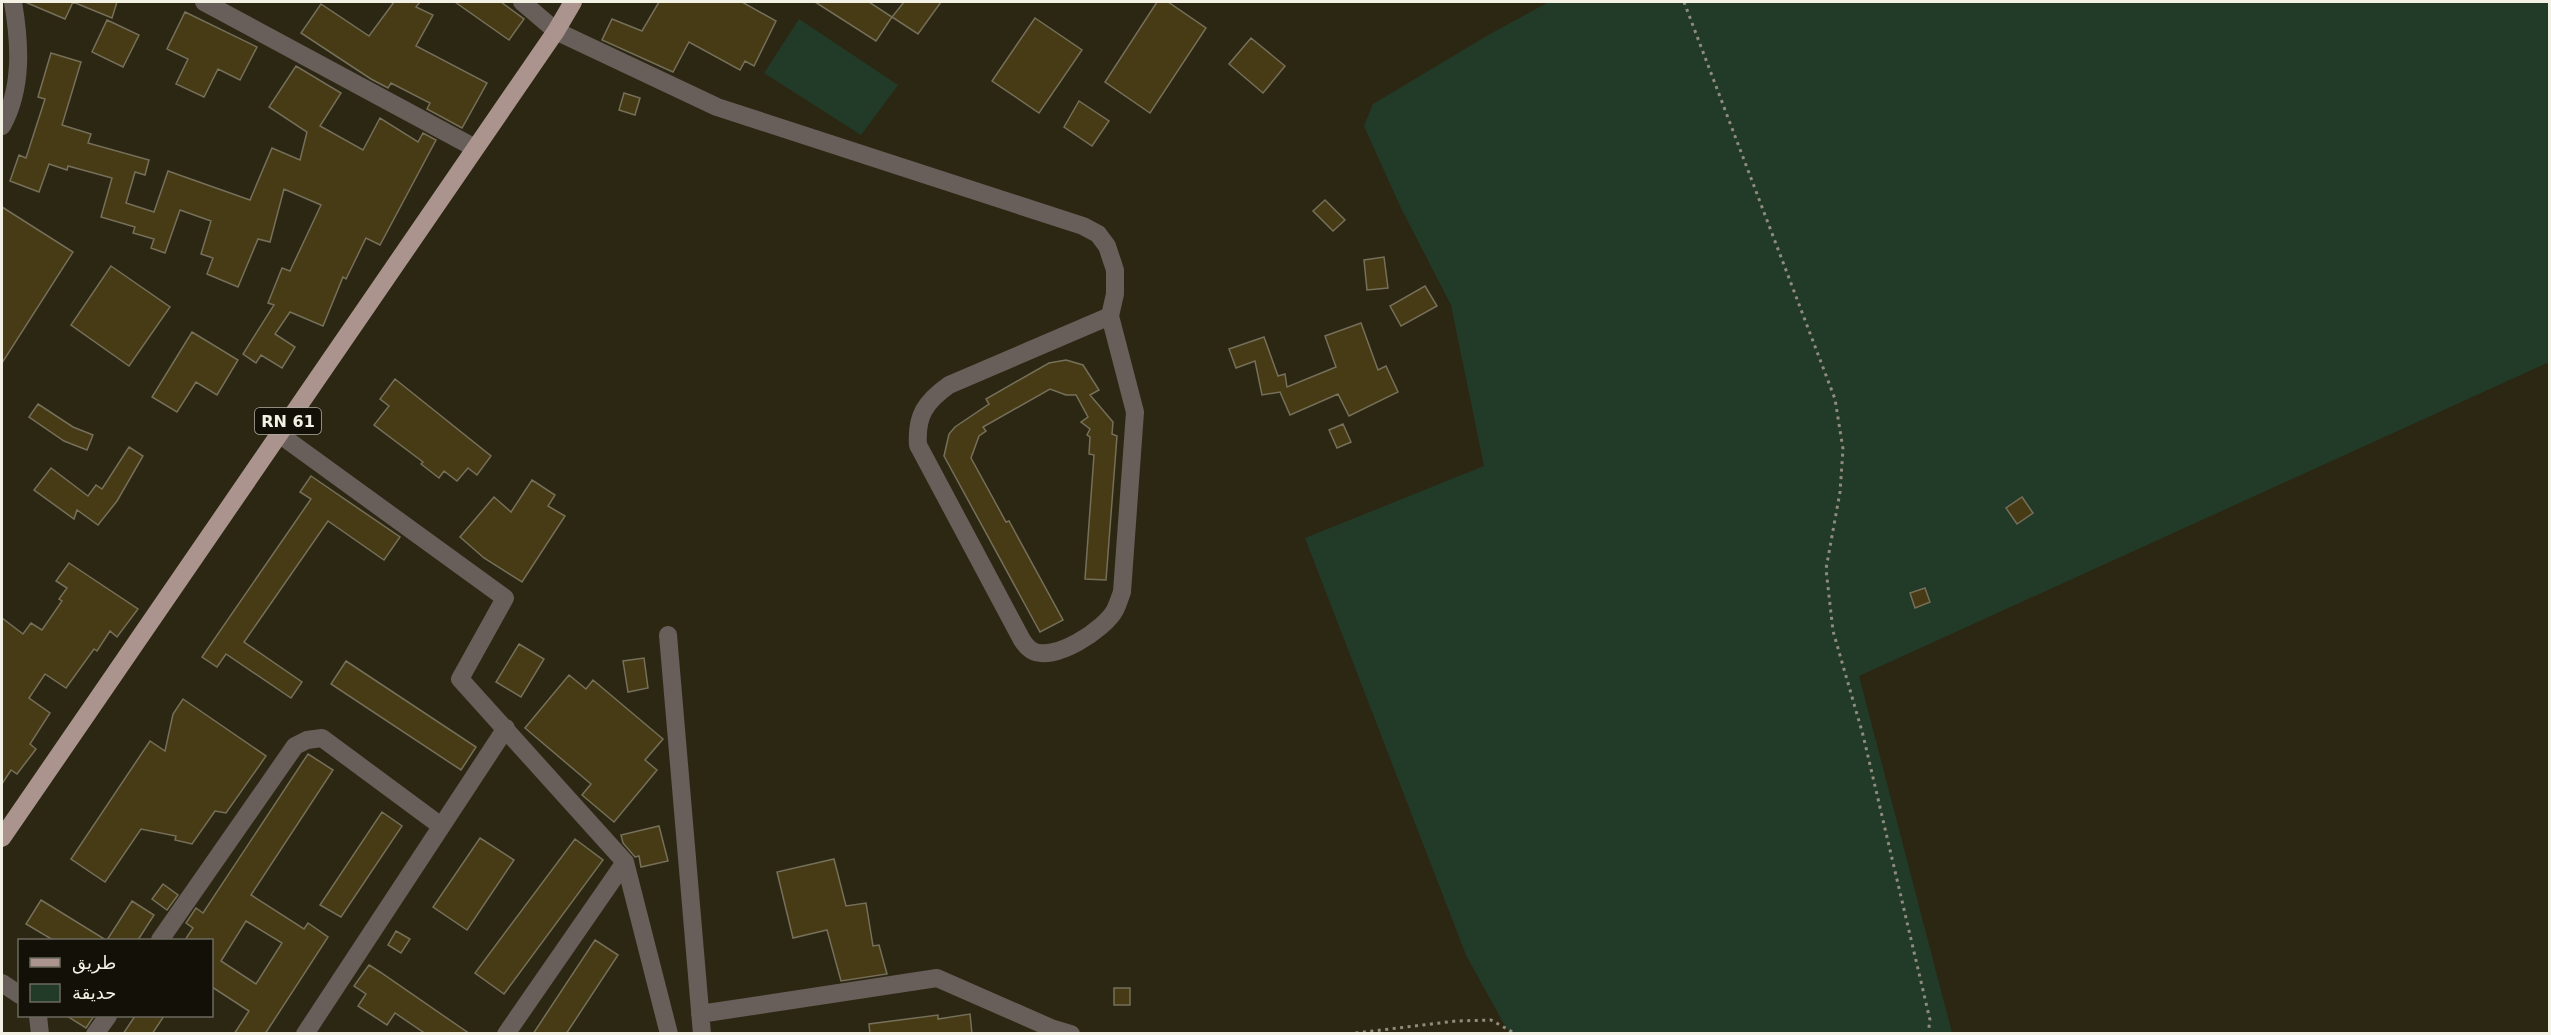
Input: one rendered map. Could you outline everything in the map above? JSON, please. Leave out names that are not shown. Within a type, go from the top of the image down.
[{"type":"main road","name":"RN 61","points":[[2,838],[556,32],[573,2]]},
{"type":"street","points":[[4,118],[15,94],[19,60],[13,2]]},
{"type":"street","points":[[204,2],[475,148]]},
{"type":"street","points":[[522,2],[556,32],[717,107],[1083,226],[1098,234],[1107,246],[1115,270],[1115,294],[1110,316],[1135,412],[1122,592],[1115,610],[1093,633],[1051,653],[1040,653],[1031,650],[1022,640],[918,445],[917,427],[922,412],[933,396],[949,385],[1110,316]]},
{"type":"street","points":[[279,434],[505,598],[460,679],[625,862],[669,1034]]},
{"type":"street","points":[[668,635],[702,1034]]},
{"type":"street","points":[[305,1034],[506,728]]},
{"type":"street","points":[[161,939],[295,746],[307,740],[322,738],[441,826]]},
{"type":"street","points":[[506,1034],[625,862]]},
{"type":"street","points":[[700,1014],[937,978],[1051,1028],[1071,1034]]},
{"type":"street","points":[[2,983],[18,994]]},
{"type":"street","points":[[38,1017],[40,1034]]},
{"type":"street","points":[[95,1034],[107,1017]]},
{"type":"path","points":[[1684,2],[1835,399],[1843,449],[1840,492],[1826,569],[1833,631],[1863,735],[1930,1020],[1928,1034]]},
{"type":"path","points":[[1348,1034],[1456,1021],[1491,1020],[1516,1034]]},
{"type":"green space","points":[[1549,2],[2549,2],[2549,362],[1859,676],[1952,1033],[1509,1033],[1466,955],[1305,538],[1484,466],[1451,305],[1401,208],[1364,126],[1373,104],[1490,34]]},
{"type":"green space","points":[[799,19],[898,85],[861,135],[764,73]]},
{"type":"building","points":[[25,2],[73,2],[65,19]]},
{"type":"building","points":[[73,2],[117,2],[112,18]]},
{"type":"building","points":[[394,2],[420,2],[416,7],[433,15],[416,46],[487,83],[462,128],[427,109],[430,103],[391,83],[388,88],[371,79],[301,33],[321,4],[369,36]]},
{"type":"building","points":[[455,2],[501,2],[524,19],[509,40]]},
{"type":"building","points":[[659,2],[742,2],[776,21],[754,66],[745,61],[740,70],[689,42],[673,72],[602,40],[612,19],[642,31]]},
{"type":"building","points":[[815,2],[869,2],[892,17],[876,41]]},
{"type":"building","points":[[904,2],[941,2],[918,34],[892,17]]},
{"type":"building","points":[[1157,2],[1168,2],[1206,28],[1150,113],[1105,82]]},
{"type":"building","points":[[185,12],[257,47],[240,80],[218,69],[204,97],[176,84],[188,59],[167,49]]},
{"type":"building","points":[[1035,18],[1082,50],[1039,113],[992,81]]},
{"type":"building","points":[[107,20],[139,35],[123,67],[92,52]]},
{"type":"building","points":[[1251,38],[1285,66],[1263,93],[1229,64]]},
{"type":"building","points":[[51,53],[81,62],[62,125],[91,134],[88,143],[149,160],[145,175],[135,172],[126,203],[154,212],[168,171],[250,200],[272,148],[300,160],[307,132],[269,107],[296,66],[341,93],[320,126],[363,150],[380,118],[418,142],[423,133],[436,140],[380,245],[366,238],[346,279],[343,277],[323,326],[290,312],[275,334],[295,347],[282,368],[261,355],[256,363],[243,354],[274,305],[268,303],[282,268],[290,271],[321,205],[284,189],[270,242],[258,239],[238,287],[207,274],[213,258],[201,254],[211,221],[180,210],[165,253],[151,248],[154,239],[133,233],[135,227],[101,217],[112,178],[68,166],[67,170],[49,164],[39,192],[10,181],[19,155],[26,158],[45,99],[38,97]]},
{"type":"building","points":[[624,93],[640,98],[635,115],[619,110]]},
{"type":"building","points":[[1079,101],[1109,121],[1092,146],[1064,127]]},
{"type":"building","points":[[1325,200],[1345,220],[1333,231],[1313,211]]},
{"type":"building","points":[[2,207],[73,252],[2,363]]},
{"type":"building","points":[[1384,257],[1388,288],[1367,290],[1364,260]]},
{"type":"building","points":[[111,266],[170,307],[129,366],[71,325]]},
{"type":"building","points":[[1425,286],[1437,306],[1401,326],[1390,306]]},
{"type":"building","points":[[1361,323],[1378,370],[1386,366],[1398,392],[1349,416],[1338,394],[1290,415],[1280,392],[1262,395],[1255,361],[1236,368],[1229,349],[1264,337],[1278,376],[1285,374],[1287,387],[1336,367],[1325,336]]},
{"type":"building","points":[[192,332],[238,360],[217,395],[196,382],[177,412],[152,397]]},
{"type":"building","points":[[1066,360],[1083,365],[1099,390],[1090,395],[1113,422],[1112,434],[1117,436],[1106,580],[1085,579],[1094,455],[1089,454],[1090,437],[1087,435],[1090,429],[1081,422],[1088,417],[1076,395],[1066,395],[1050,389],[983,427],[986,431],[979,436],[971,458],[1006,522],[1009,521],[1063,620],[1040,632],[944,456],[949,434],[955,427],[989,404],[986,399],[1049,363]]},
{"type":"building","points":[[395,379],[491,456],[477,475],[468,468],[457,481],[444,471],[439,478],[421,464],[423,462],[374,425],[389,406],[380,399]]},
{"type":"building","points":[[38,404],[73,427],[93,435],[87,450],[64,441],[29,417]]},
{"type":"building","points":[[1343,424],[1351,442],[1337,448],[1329,430]]},
{"type":"building","points":[[129,447],[143,456],[117,501],[98,525],[77,510],[74,519],[34,490],[51,468],[88,496],[96,485],[102,489]]},
{"type":"building","points":[[311,476],[400,537],[384,560],[328,521],[244,642],[302,682],[291,698],[226,654],[217,667],[202,657],[311,499],[300,492]]},
{"type":"building","points":[[532,480],[555,495],[548,506],[565,516],[522,582],[484,558],[460,537],[494,497],[511,512]]},
{"type":"building","points":[[2022,497],[2033,513],[2017,524],[2006,508]]},
{"type":"building","points":[[69,563],[138,609],[117,637],[110,631],[97,651],[94,649],[66,688],[45,674],[29,698],[50,713],[30,744],[36,749],[17,774],[11,770],[2,784],[2,618],[23,634],[31,623],[42,630],[62,601],[59,599],[67,588],[56,581]]},
{"type":"building","points":[[1925,588],[1930,602],[1915,608],[1910,593]]},
{"type":"building","points":[[519,644],[544,659],[521,697],[496,682]]},
{"type":"building","points":[[644,658],[648,688],[628,692],[623,661]]},
{"type":"building","points":[[346,661],[476,747],[461,770],[331,684]]},
{"type":"building","points":[[569,675],[586,689],[593,680],[663,739],[645,760],[657,770],[614,822],[582,795],[591,784],[525,728]]},
{"type":"building","points":[[183,699],[266,756],[226,813],[215,811],[192,844],[175,840],[176,836],[141,829],[105,882],[71,859],[150,741],[165,751],[173,714]]},
{"type":"building","points":[[308,754],[333,770],[251,895],[304,929],[308,923],[328,937],[265,1034],[234,1034],[249,1011],[213,988],[213,939],[186,939],[193,928],[186,923],[196,908],[203,913]],"holes":[[[246,921],[282,943],[256,984],[221,961]]]},
{"type":"building","points":[[382,812],[402,826],[341,917],[320,905]]},
{"type":"building","points":[[659,826],[668,861],[641,867],[639,856],[635,857],[623,843],[621,835]]},
{"type":"building","points":[[480,838],[514,860],[467,930],[433,907]]},
{"type":"building","points":[[575,839],[603,860],[504,994],[475,973]]},
{"type":"building","points":[[834,859],[846,906],[866,903],[873,946],[879,945],[887,974],[841,981],[827,930],[793,938],[777,872]]},
{"type":"building","points":[[163,884],[178,895],[167,910],[152,899]]},
{"type":"building","points":[[41,900],[104,939],[51,939],[26,924]]},
{"type":"building","points":[[132,901],[154,915],[139,939],[108,939]]},
{"type":"building","points":[[396,931],[410,939],[401,953],[388,945]]},
{"type":"building","points":[[595,940],[618,955],[566,1034],[533,1034]]},
{"type":"building","points":[[369,965],[470,1034],[426,1034],[395,1013],[387,1025],[358,1006],[366,994],[354,986]]},
{"type":"building","points":[[1114,988],[1130,988],[1130,1005],[1114,1005]]},
{"type":"building","points":[[970,1014],[972,1034],[870,1034],[869,1024],[938,1015],[938,1019]]},
{"type":"building","points":[[69,1017],[93,1017],[86,1028]]},
{"type":"building","points":[[134,1017],[163,1017],[152,1034],[123,1034]]}]
